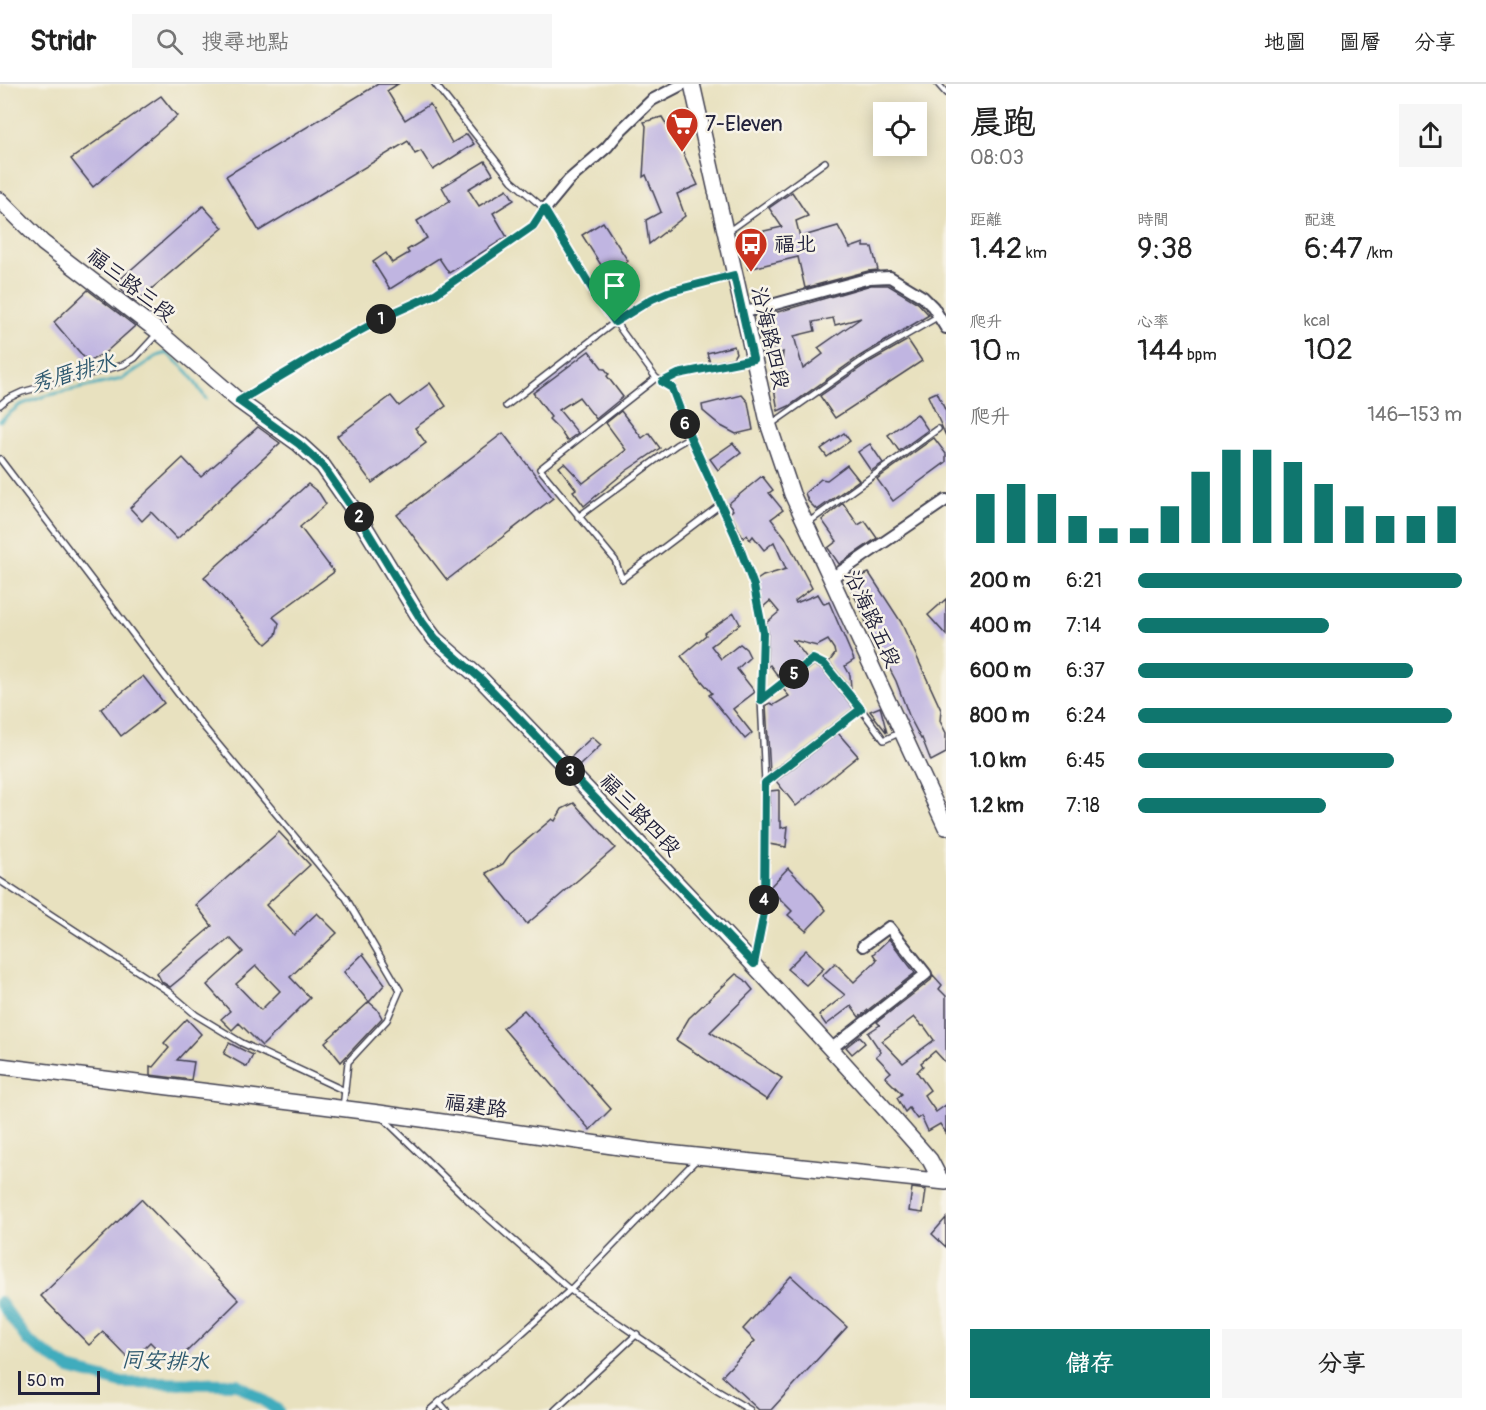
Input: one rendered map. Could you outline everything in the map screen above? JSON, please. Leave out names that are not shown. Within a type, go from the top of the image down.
[{"type":"street","points":[[544,209],[569,180],[607,147],[652,100],[683,84]]},
{"type":"street","name":"沿海路四段","points":[[692,84],[769,426]]},
{"type":"street","name":"福三路三段","points":[[0,200],[43,243],[159,332],[239,401]]},
{"type":"street","points":[[742,313],[870,278],[890,277],[923,297],[946,328]]},
{"type":"street","name":"福三路四段","points":[[239,401],[299,444],[323,466],[360,519],[435,639],[489,688],[754,964],[832,1048],[930,1160],[943,1181]]},
{"type":"street","name":"沿海路五段","points":[[769,426],[805,525],[946,827]]},
{"type":"street","points":[[830,579],[946,500]]},
{"type":"street","points":[[832,1048],[926,974],[889,927],[863,945]]},
{"type":"street","name":"福建路","points":[[0,1066],[379,1113],[648,1152],[943,1181]]},
{"type":"lane","points":[[435,84],[512,181],[544,209],[597,297],[656,378],[672,388],[690,437],[735,535],[754,586],[763,632],[761,700],[765,783],[764,913],[754,964]]},
{"type":"lane","points":[[938,84],[946,93]]},
{"type":"lane","points":[[725,234],[825,162]]},
{"type":"lane","points":[[239,401],[328,348],[391,314],[435,294],[533,226],[544,209]]},
{"type":"lane","points":[[506,406],[615,322],[652,299],[668,292],[734,275]]},
{"type":"lane","points":[[769,426],[863,360],[939,316]]},
{"type":"lane","points":[[0,405],[22,392],[123,365],[135,358],[159,332]]},
{"type":"lane","points":[[662,382],[678,374],[753,359]]},
{"type":"lane","points":[[656,378],[540,469],[615,560],[622,579],[720,505]]},
{"type":"lane","points":[[805,525],[938,429]]},
{"type":"lane","points":[[578,517],[690,437]]},
{"type":"lane","points":[[0,459],[198,720],[346,898],[395,980],[400,990],[387,1020],[348,1062],[343,1109]]},
{"type":"lane","points":[[761,700],[813,659],[825,665],[884,740],[902,732]]},
{"type":"lane","points":[[765,783],[861,709]]},
{"type":"lane","points":[[0,881],[169,992],[196,1015],[242,1043],[345,1091]]},
{"type":"lane","points":[[379,1113],[469,1201],[570,1290],[716,1390],[750,1410]]},
{"type":"lane","points":[[430,1410],[510,1344],[570,1290],[700,1156]]},
{"type":"lane","points":[[555,1410],[637,1334]]},
{"type":"lane","points":[[439,1402],[446,1410]]},
{"type":"building","points":[[378,84],[398,84],[387,91],[405,120],[430,104],[452,143],[467,134],[474,144],[433,170],[421,151],[415,154],[408,141],[259,231],[226,176]]},
{"type":"building","points":[[161,96],[177,116],[93,187],[71,159]]},
{"type":"building","points":[[662,117],[678,142],[698,185],[677,194],[685,216],[649,244],[646,220],[661,212],[646,175],[643,177],[646,126],[644,122]]},
{"type":"building","points":[[485,161],[493,174],[468,189],[479,206],[507,189],[514,200],[493,213],[507,237],[449,273],[439,258],[390,289],[373,262],[386,253],[392,263],[409,253],[407,250],[427,238],[417,221],[450,201],[442,187]]},
{"type":"building","points":[[792,192],[808,216],[796,221],[800,237],[838,226],[850,248],[864,243],[864,247],[872,247],[878,270],[805,288],[798,257],[748,269],[743,250],[758,246],[755,233],[782,227],[769,208]]},
{"type":"building","points":[[203,206],[223,228],[136,302],[126,295],[117,282]]},
{"type":"building","points":[[603,222],[628,261],[608,276],[582,235]]},
{"type":"building","points":[[871,285],[888,285],[918,303],[929,315],[860,356],[789,406],[778,411],[774,388],[777,385],[775,375],[781,372],[783,352],[769,358],[765,348],[775,348],[767,315]],"holes":[[[833,318],[835,325],[861,318],[818,348],[823,354],[803,369],[794,336],[815,331],[813,322]]]},
{"type":"building","points":[[88,290],[135,326],[106,352],[88,362],[54,322]]},
{"type":"building","points":[[908,340],[922,361],[835,418],[820,396],[866,364]]},
{"type":"building","points":[[734,346],[736,353],[733,358],[710,363],[707,353]]},
{"type":"building","points":[[589,351],[609,374],[607,376],[623,397],[596,419],[579,397],[559,410],[578,433],[567,441],[549,419],[551,417],[533,393]]},
{"type":"building","points":[[430,383],[446,406],[415,428],[426,443],[372,483],[337,436],[391,396],[399,406]]},
{"type":"building","points":[[937,392],[946,412],[946,436],[928,396]]},
{"type":"building","points":[[742,395],[748,402],[753,430],[736,434],[721,426],[703,411],[702,405]]},
{"type":"building","points":[[621,411],[642,438],[649,433],[660,448],[626,471],[584,506],[573,491],[576,489],[559,467],[564,463],[583,483],[626,450],[606,423]]},
{"type":"building","points":[[917,414],[928,430],[899,451],[888,435]]},
{"type":"building","points":[[258,427],[280,443],[177,539],[151,512],[142,521],[130,508],[183,458],[201,477]]},
{"type":"building","points":[[503,433],[553,498],[447,580],[397,515]]},
{"type":"building","points":[[844,433],[850,441],[827,457],[821,449]]},
{"type":"building","points":[[934,438],[946,454],[946,462],[893,501],[877,479]]},
{"type":"building","points":[[733,443],[741,453],[718,470],[710,459]]},
{"type":"building","points":[[870,444],[883,463],[871,471],[858,452]]},
{"type":"building","points":[[847,465],[859,480],[817,510],[808,501],[805,493],[821,479],[827,480]]},
{"type":"building","points":[[762,476],[773,490],[769,493],[783,510],[771,519],[785,537],[812,588],[795,601],[796,603],[818,594],[824,604],[829,602],[854,660],[845,666],[850,675],[851,689],[829,662],[835,654],[828,640],[817,646],[793,640],[807,658],[780,679],[770,665],[767,667],[766,623],[779,612],[770,601],[763,607],[757,580],[786,569],[774,542],[764,550],[753,536],[750,540],[747,535],[743,538],[730,513],[733,510],[728,504]]},
{"type":"building","points":[[308,484],[319,493],[326,504],[300,527],[334,572],[273,617],[279,623],[276,635],[266,644],[204,577]]},
{"type":"building","points":[[843,503],[858,525],[865,521],[877,538],[839,564],[828,548],[837,541],[822,520]]},
{"type":"building","points":[[869,573],[901,622],[941,710],[940,721],[946,733],[946,753],[931,761],[922,738],[910,718],[896,681],[869,632],[862,611],[847,582]]},
{"type":"building","points":[[946,599],[946,635],[928,615]]},
{"type":"building","points":[[734,613],[740,624],[711,646],[721,659],[740,644],[750,657],[737,669],[755,692],[733,709],[752,733],[745,739],[709,695],[712,693],[681,656],[706,635],[705,633]]},
{"type":"building","points":[[814,665],[822,669],[853,709],[770,773],[766,705],[770,703],[774,705],[789,696],[783,689]]},
{"type":"building","points":[[143,676],[164,703],[121,736],[101,709]]},
{"type":"building","points":[[880,707],[881,710],[887,733],[870,711]]},
{"type":"building","points":[[838,733],[858,756],[796,806],[776,781]]},
{"type":"building","points":[[592,737],[601,745],[579,766],[571,757]]},
{"type":"building","points":[[779,790],[779,821],[781,821],[781,828],[788,826],[786,847],[769,844],[770,791]]},
{"type":"building","points":[[574,803],[615,848],[527,924],[486,873],[503,864],[510,854],[552,819],[555,821],[562,809]]},
{"type":"building","points":[[279,832],[310,865],[266,905],[294,935],[317,913],[337,933],[290,977],[310,998],[262,1046],[239,1023],[232,1030],[221,1019],[230,1011],[207,985],[243,952],[230,938],[170,987],[162,982],[157,973],[212,926],[196,905]],"holes":[[[256,966],[280,991],[261,1010],[236,984]]]},
{"type":"building","points":[[788,868],[826,910],[806,931],[788,915],[792,911],[769,888]]},
{"type":"building","points":[[889,939],[915,973],[859,1017],[851,1006],[826,1025],[819,1015],[845,995],[822,976],[835,963],[854,982],[877,960],[873,954]]},
{"type":"building","points":[[806,950],[824,968],[806,985],[787,969]]},
{"type":"building","points":[[363,954],[385,984],[369,1002],[344,972]]},
{"type":"building","points":[[736,974],[753,990],[710,1032],[782,1078],[767,1100],[676,1040],[689,1018]]},
{"type":"building","points":[[933,975],[942,985],[939,989],[946,996],[946,1063],[935,1051],[921,1063],[923,1066],[917,1072],[930,1090],[924,1095],[936,1112],[946,1105],[946,1133],[940,1124],[928,1131],[921,1116],[917,1119],[909,1108],[905,1112],[897,1098],[902,1094],[885,1077],[891,1072],[876,1056],[881,1052],[868,1033],[880,1025],[877,1022],[931,980]],"holes":[[[914,1017],[934,1040],[903,1063],[882,1041]]]},
{"type":"building","points":[[369,1002],[382,1018],[341,1062],[325,1042]]},
{"type":"building","points":[[524,1010],[611,1109],[590,1130],[503,1028]]},
{"type":"building","points":[[187,1019],[201,1034],[177,1060],[194,1062],[191,1080],[150,1075],[150,1066],[153,1067],[169,1048],[164,1043]]},
{"type":"building","points":[[860,1036],[865,1043],[852,1054],[846,1047]]},
{"type":"building","points":[[229,1043],[253,1055],[247,1067],[224,1054]]},
{"type":"building","points":[[912,1188],[926,1190],[923,1213],[909,1211]]},
{"type":"building","points":[[141,1199],[239,1300],[173,1365],[150,1342],[131,1361],[103,1332],[89,1345],[41,1296]]},
{"type":"building","points":[[946,1218],[946,1247],[932,1234]]},
{"type":"building","points":[[791,1276],[847,1327],[771,1410],[759,1410],[722,1376],[755,1341],[743,1329]]},
{"type":"waterway","name":"秀厝排水","points":[[0,421],[20,405],[45,396],[122,379],[157,356],[167,353],[188,372],[206,399]]},
{"type":"waterway","name":"同安排水","points":[[0,1302],[28,1341],[69,1369],[122,1383],[237,1384],[278,1410]]},
{"type":"place","name":"7-Eleven","points":[[682,153]]},
{"type":"place","name":"福北","points":[[751,273]]},
{"type":"route","points":[[544,209],[597,297],[615,322],[668,292],[734,275],[753,359],[678,374],[662,382],[672,388],[690,437],[735,535],[754,586],[763,632],[761,700],[813,659],[825,665],[861,709],[765,783],[764,913],[754,964],[482,680],[435,639],[360,519],[323,466],[299,444],[239,401],[328,348],[391,314],[435,294],[533,226],[544,209]]}]
